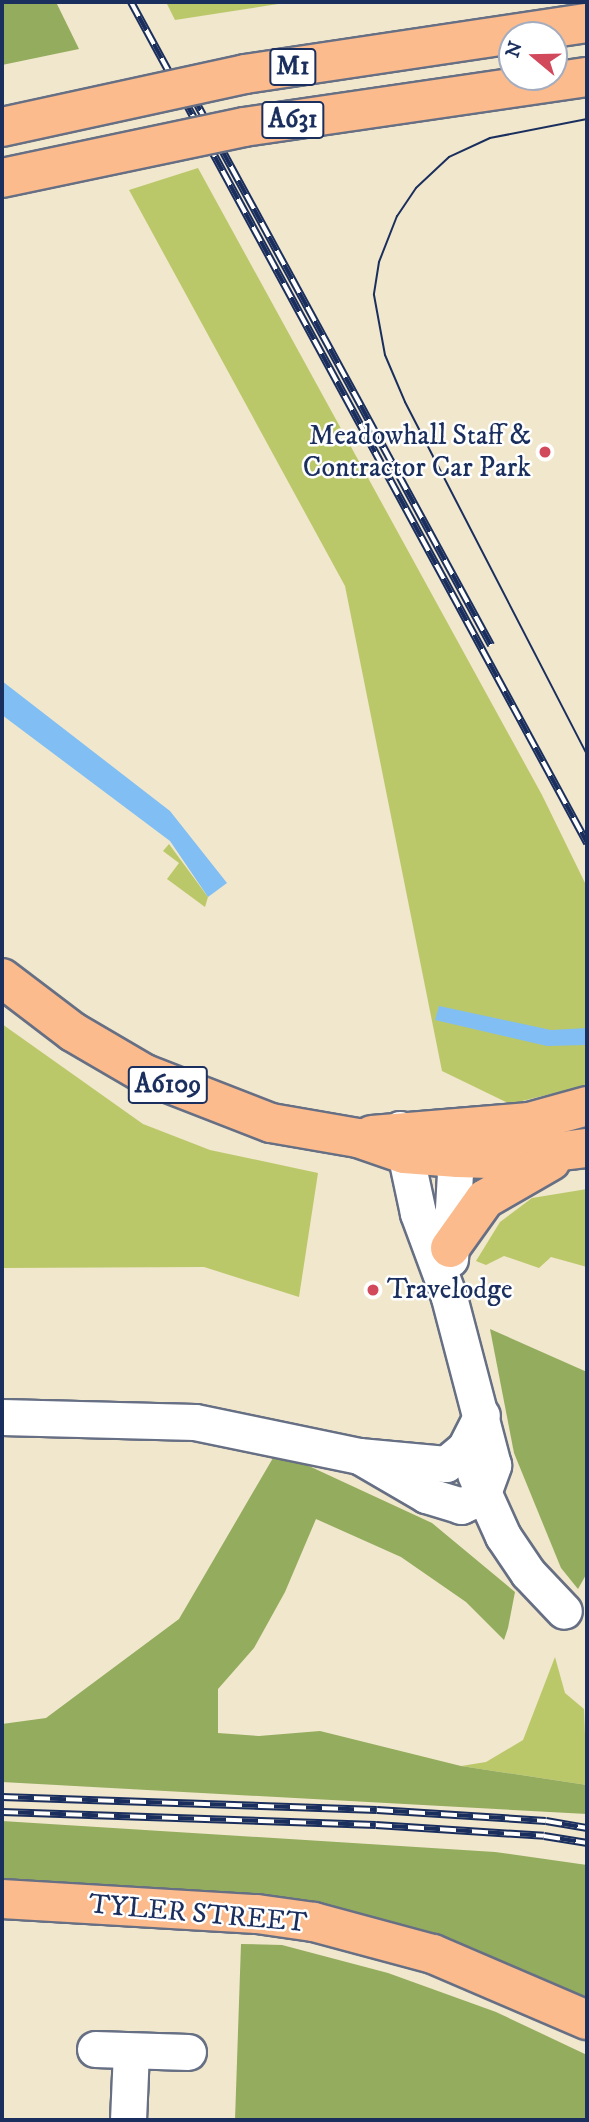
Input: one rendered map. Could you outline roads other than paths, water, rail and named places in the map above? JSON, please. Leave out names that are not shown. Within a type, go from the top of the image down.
[{"type":"main road","name":"A631","points":[[2,111],[241,62],[587,10]]},
{"type":"main road","name":"M1","points":[[2,127],[245,75],[587,23]]},
{"type":"main road","name":"A631","points":[[2,178],[244,127],[587,76]]},
{"type":"main road","name":"M1","points":[[2,165],[244,116],[498,77]]},
{"type":"main road","name":"A6109","points":[[2,978],[73,1032],[157,1080],[271,1123],[358,1138],[446,1143],[496,1159],[579,1150]]},
{"type":"main road","name":"A6109","points":[[446,1143],[587,1106]]},
{"type":"main road","points":[[450,1248],[485,1199],[510,1181],[579,1150]]},
{"type":"main road","name":"TYLER STREET","points":[[2,1899],[257,1914],[314,1923],[433,1954],[587,2020]]},
{"type":"street","points":[[402,1141],[430,1254],[449,1297],[482,1415],[487,1480],[528,1573]]},
{"type":"street","points":[[446,1143],[449,1297]]},
{"type":"street","points":[[2,1417],[195,1422],[359,1456],[420,1479],[461,1506],[487,1480]]},
{"type":"street","points":[[420,1479],[446,1464],[487,1480]]},
{"type":"street","points":[[420,1479],[528,1573],[564,1611]]},
{"type":"street","points":[[95,2049],[188,2052]]},
{"type":"street","points":[[128,2120],[131,2051]]},
{"type":"water","points":[[2,681],[170,811],[227,883],[208,897],[170,841],[2,715]]},
{"type":"water","points":[[439,1006],[551,1030],[587,1028],[587,1045],[547,1046],[435,1020]]},
{"type":"tram line","points":[[587,119],[490,138],[449,157],[416,188],[397,216],[379,262],[374,295],[385,355],[405,402],[587,754]]},
{"type":"railway","points":[[131,2],[587,843]]},
{"type":"railway","points":[[185,82],[491,645]]},
{"type":"railway","points":[[2,1797],[377,1810],[546,1821],[587,1828]]},
{"type":"railway","points":[[2,1812],[376,1825],[544,1836],[587,1843]]},
{"type":"place","name":"Meadowhall Staff & Contractor Car Park","points":[[545,452]]},
{"type":"place","name":"Travelodge","points":[[373,1290]]}]
